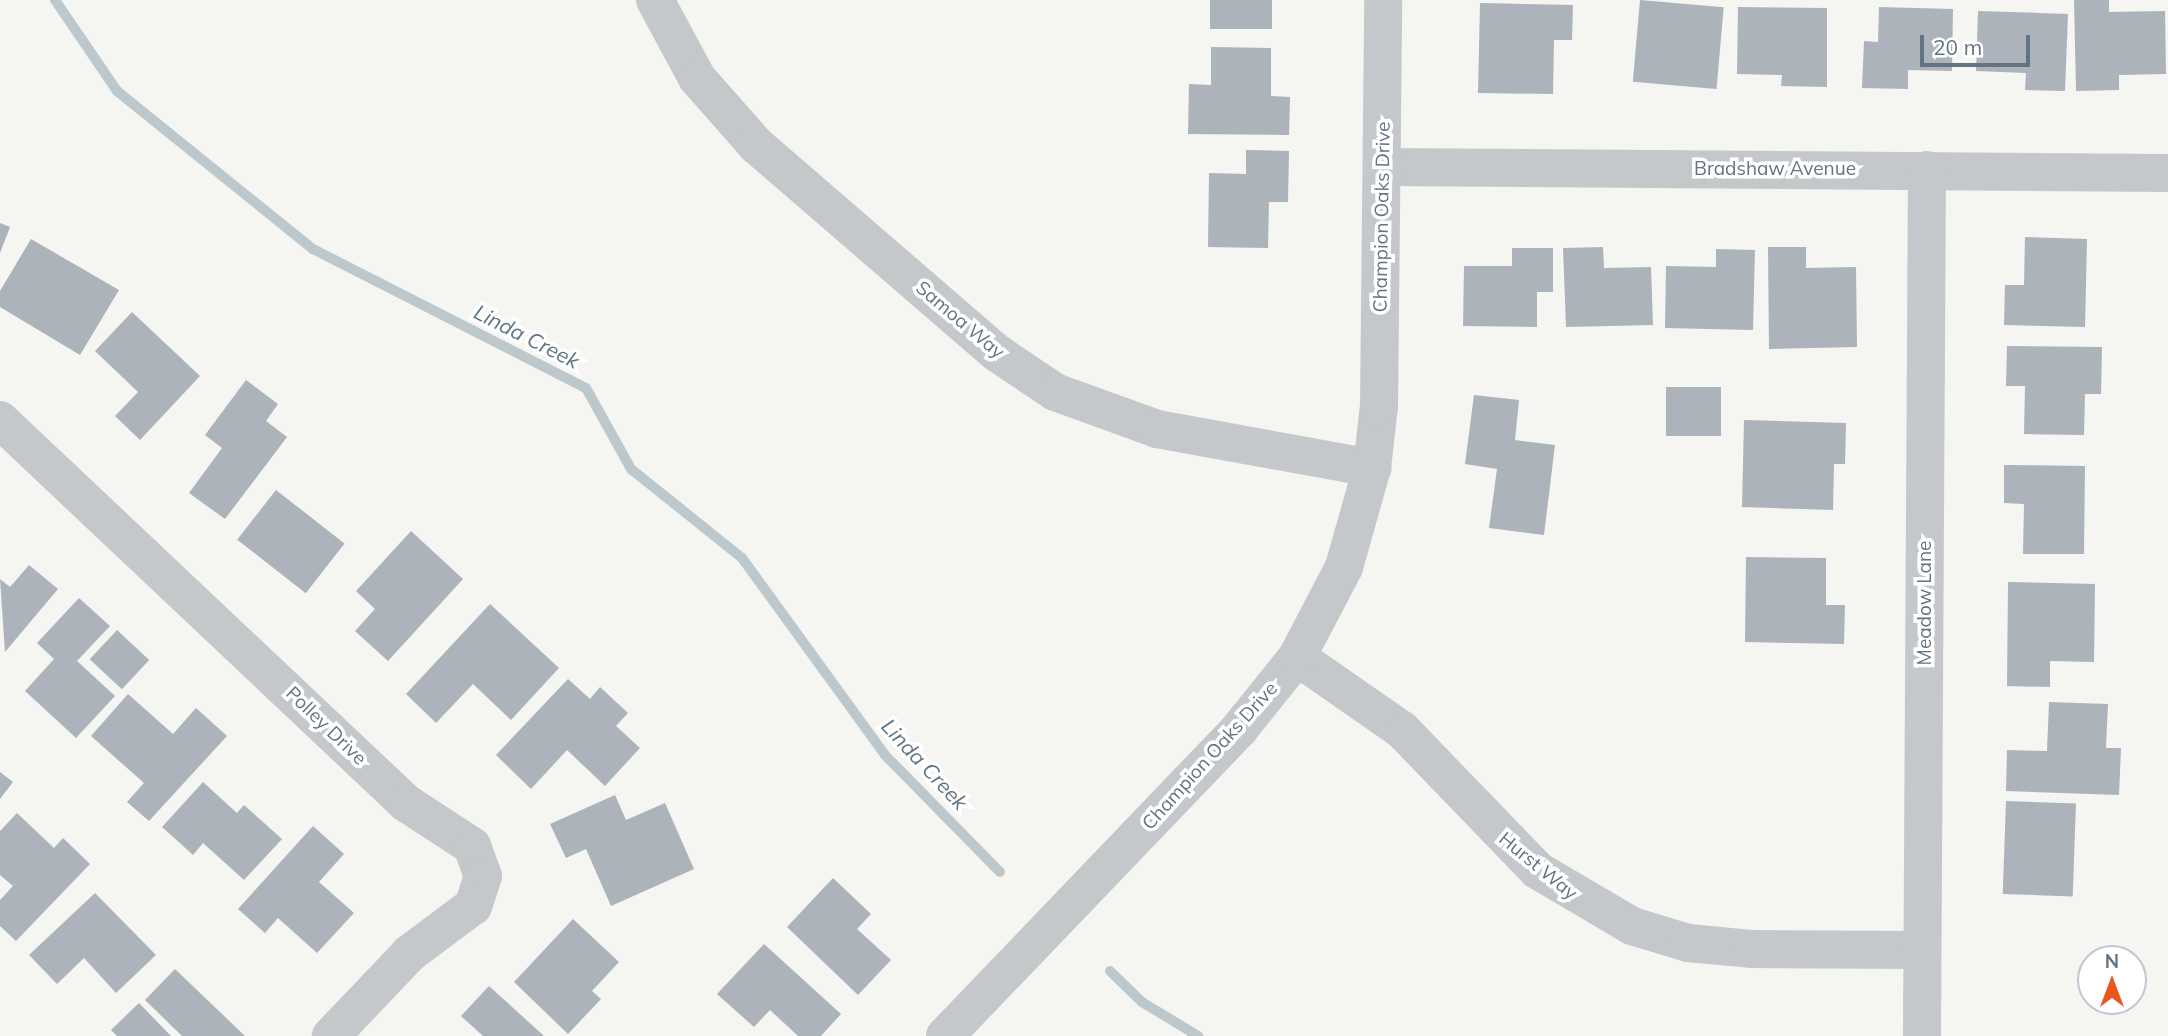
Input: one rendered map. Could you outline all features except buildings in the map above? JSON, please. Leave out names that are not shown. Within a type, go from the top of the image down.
[{"type":"street","name":"Samoa Way","points":[[655,0],[697,78],[748,137],[998,353],[1055,392],[1157,429],[1372,468]]},
{"type":"street","name":"Champion Oaks Drive","points":[[945,1036],[1240,728],[1297,657],[1344,567],[1372,468],[1382,167],[1383,0]]},
{"type":"street","name":"Bradshaw Avenue","points":[[1382,167],[2168,173]]},
{"type":"street","name":"Meadow Lane","points":[[1922,1036],[1927,170]]},
{"type":"street","name":"Polley Drive","points":[[0,421],[406,803],[472,846],[483,876],[472,906],[410,953],[331,1036]]},
{"type":"street","name":"Hurst Way","points":[[1297,657],[1402,730],[1537,870],[1632,926],[1688,943],[1751,949],[1923,950]]},
{"type":"waterway","name":"Linda Creek","points":[[55,0],[117,91],[313,249],[586,388],[631,469],[742,558],[885,755],[1000,872]]},
{"type":"waterway","name":"Linda Creek","points":[[1110,971],[1142,1002],[1198,1036]]}]
